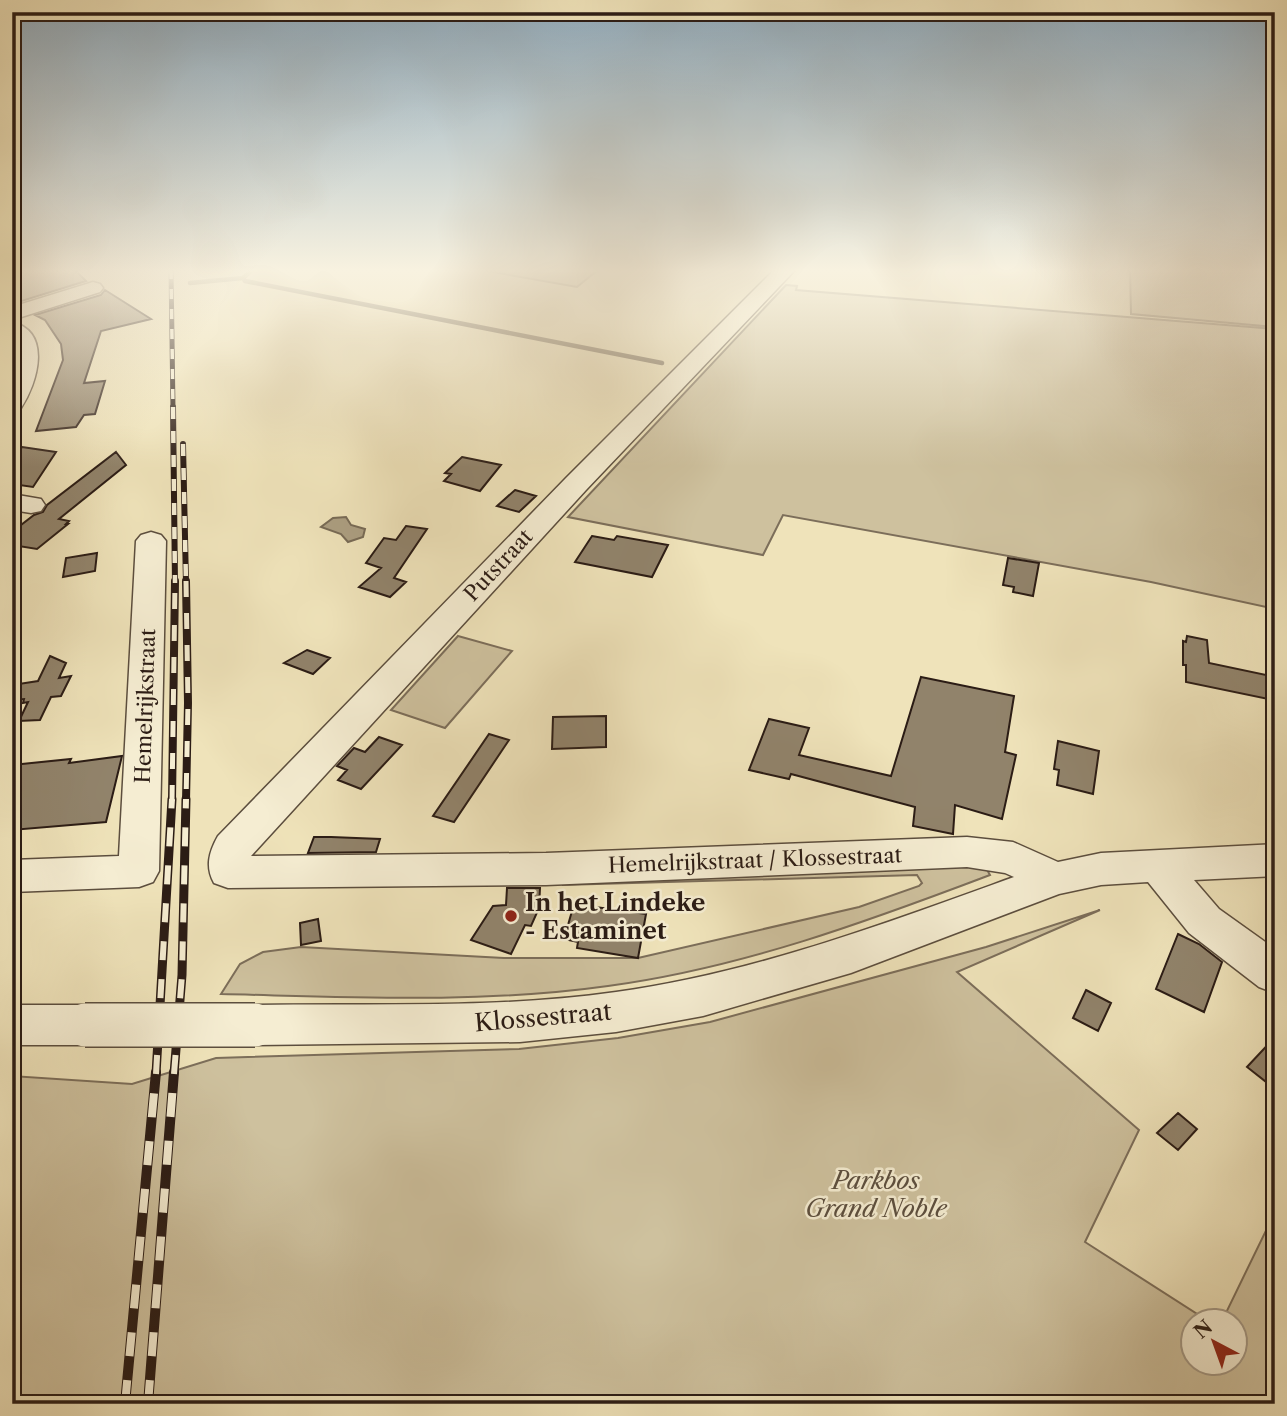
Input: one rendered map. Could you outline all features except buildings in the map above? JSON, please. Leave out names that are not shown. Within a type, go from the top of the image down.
[{"type":"street","points":[[12,403],[29,364],[28,347],[18,335]]},
{"type":"street","name":"Putstraat","points":[[228,872],[232,847],[576,484],[721,335]]},
{"type":"street","name":"Hemelrijkstraat","points":[[12,876],[139,870],[151,541]]},
{"type":"street","name":"Hemelrijkstraat / Klossestraat","points":[[228,872],[546,869],[967,852],[1013,858],[1054,879]]},
{"type":"street","points":[[1054,879],[1101,869],[1275,860]]},
{"type":"street","points":[[1157,865],[1204,921],[1275,974]]},
{"type":"street","name":"Klossestraat","points":[[12,1025],[520,1023],[628,1010],[703,996],[851,955],[1054,879]]},
{"type":"green space","points":[[739,335],[1275,335],[1275,609],[1151,582],[783,515],[763,555],[568,517]]},
{"type":"green space","points":[[458,636],[512,651],[445,728],[391,710]]},
{"type":"green space","points":[[972,864],[986,868],[990,875],[897,910],[802,941],[706,968],[658,978],[560,992],[463,997],[366,998],[221,994],[240,964],[263,952],[301,947],[504,958],[638,958],[859,907],[922,883],[917,875],[563,885],[564,880]]},
{"type":"green space","name":"Parkbos Grand Noble","points":[[1100,910],[957,972],[1139,1130],[1085,1242],[1188,1308],[1178,1308],[1178,1378],[1248,1378],[1248,1308],[1228,1308],[1275,1212],[1275,1404],[12,1404],[12,1076],[132,1084],[216,1058],[519,1049],[618,1038],[710,1022],[986,947]]},
{"type":"shaded area","points":[[346,517],[351,525],[365,529],[363,537],[348,542],[341,534],[321,527],[333,518]]},
{"type":"waterway","points":[[520,335],[662,363]]},
{"type":"railway","points":[[172,335],[173,409]]},
{"type":"railway","points":[[173,407],[175,582]]},
{"type":"railway","points":[[183,444],[186,583]]},
{"type":"railway","points":[[186,581],[186,801]]},
{"type":"railway","points":[[172,801],[175,582]]},
{"type":"railway","points":[[156,1074],[172,799]]},
{"type":"railway","points":[[174,1074],[182,975],[186,799]]},
{"type":"railway","points":[[125,1404],[156,1072]]},
{"type":"railway","points":[[148,1404],[174,1072]]},
{"type":"place","name":"In het Lindeke - Estaminet","points":[[511,916]]}]
